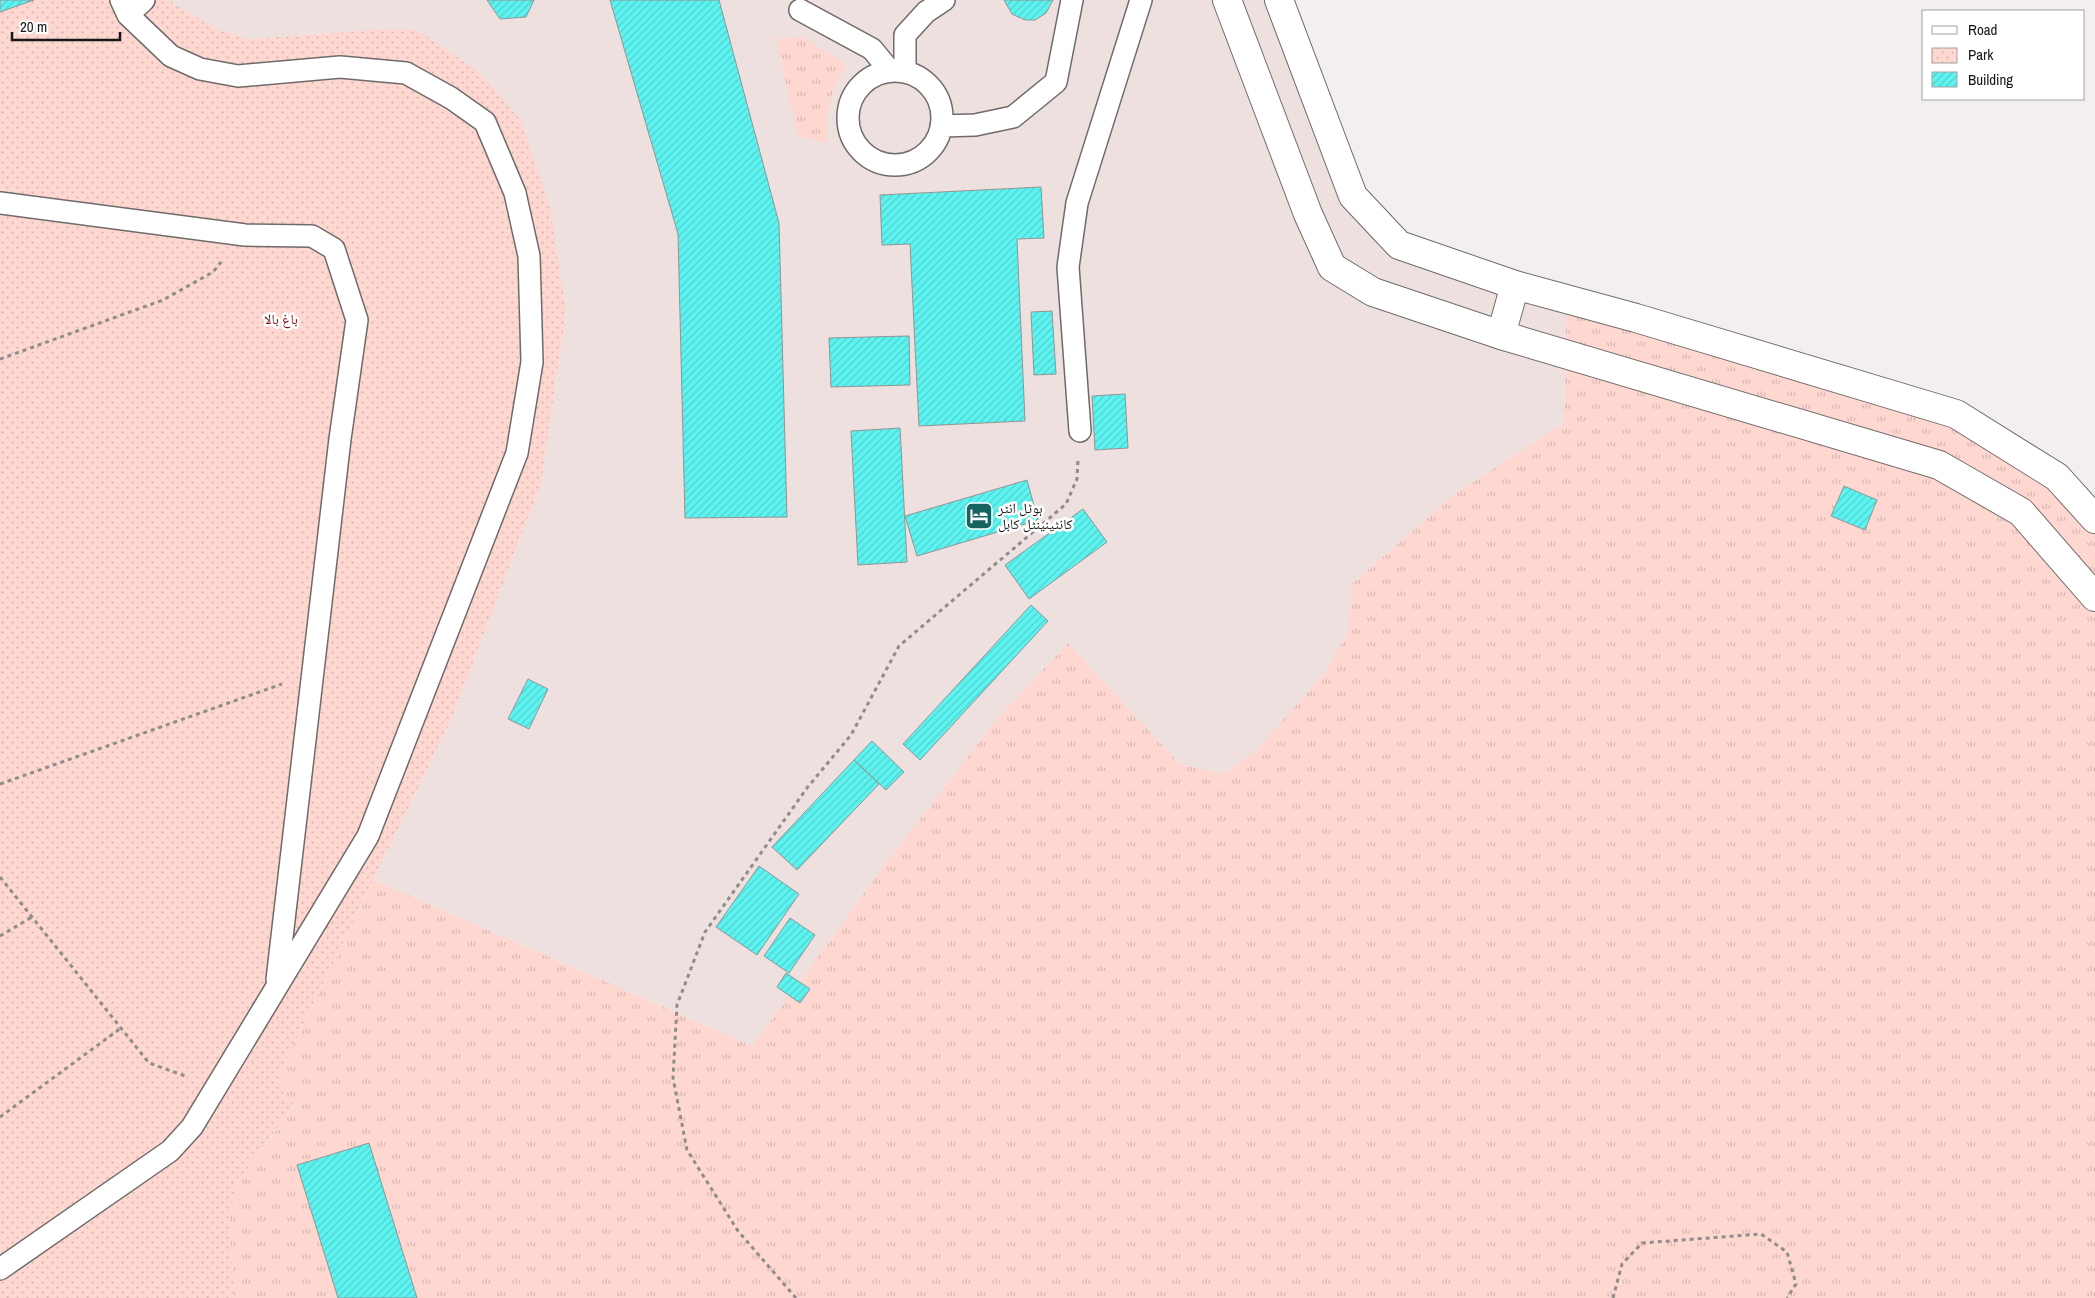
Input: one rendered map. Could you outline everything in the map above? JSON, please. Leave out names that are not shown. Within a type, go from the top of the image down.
[{"type":"street","points":[[1227,0],[1308,214],[1332,267],[1373,292],[1501,335],[1939,466],[2022,512],[2095,597]]},
{"type":"street","points":[[1279,0],[1353,196],[1399,245],[1515,285],[1636,318],[1956,414],[2057,477],[2095,519]]},
{"type":"street","points":[[1501,335],[1515,285]]},
{"type":"lane","points":[[0,1269],[170,1151],[192,1126],[368,836],[517,453],[532,362],[529,256],[515,192],[486,122],[451,98],[406,73],[340,67],[238,76],[200,69],[171,56],[124,7],[144,0]]},
{"type":"lane","points":[[898,71],[905,35],[926,12],[944,0]]},
{"type":"lane","points":[[941,126],[975,125],[1013,117],[1056,82],[1072,0]]},
{"type":"lane","points":[[1080,431],[1068,267],[1077,203],[1141,0]]},
{"type":"lane","points":[[800,10],[872,49],[898,71],[920,78],[936,94],[942,110],[941,126],[933,146],[926,154],[911,163],[892,166],[876,162],[859,150],[850,136],[847,121],[848,105],[854,93],[865,80],[874,75],[898,71]]},
{"type":"lane","points":[[0,203],[245,235],[312,236],[334,249],[357,320],[340,439],[276,988]]},
{"type":"path","points":[[0,359],[163,300],[213,272],[245,235]]},
{"type":"path","points":[[796,1298],[738,1231],[687,1150],[673,1078],[677,1005],[705,932],[807,788],[851,735],[899,646],[1066,504],[1077,479],[1080,431]]},
{"type":"path","points":[[0,784],[313,673]]},
{"type":"path","points":[[0,877],[149,1063],[216,1087]]},
{"type":"path","points":[[0,936],[32,917]]},
{"type":"path","points":[[0,1117],[121,1028]]},
{"type":"path","points":[[1613,1298],[1622,1264],[1642,1243],[1761,1234],[1786,1252],[1796,1284],[1787,1298]]},
{"type":"shaded area","name":"ہوٹل انٹر کانٹینینٹل کابل","points":[[171,0],[1279,0],[1353,196],[1399,245],[1566,298],[1564,423],[1456,493],[1352,584],[1348,633],[1324,673],[1258,749],[1224,773],[1181,765],[1068,643],[996,720],[890,858],[752,1046],[374,880],[451,720],[541,484],[566,312],[388,29],[249,39],[219,30],[173,4]]},
{"type":"green space","name":"باغ بالا","points":[[0,0],[171,0],[174,4],[219,30],[249,39],[388,29],[415,29],[478,71],[521,120],[550,208],[566,312],[541,484],[451,720],[280,1073],[284,1097],[295,1104],[238,1182],[229,1216],[234,1298],[0,1298]]},
{"type":"green space","points":[[802,37],[847,64],[832,93],[827,121],[828,143],[798,137],[776,39]]},
{"type":"green space","points":[[1566,298],[1956,414],[2095,519],[2095,1298],[234,1298],[229,1216],[238,1182],[295,1105],[284,1098],[280,1073],[374,880],[752,1046],[890,858],[996,720],[1068,643],[1181,765],[1224,773],[1258,749],[1324,673],[1348,633],[1352,584],[1456,493],[1564,423]]},
{"type":"building","points":[[0,0],[34,0],[0,12]]},
{"type":"building","points":[[487,0],[534,0],[526,17],[500,19]]},
{"type":"building","points":[[610,0],[719,0],[779,223],[787,517],[685,518],[678,234]]},
{"type":"building","points":[[1004,0],[1053,0],[1046,13],[1035,20],[1025,20],[1012,14]]},
{"type":"building","points":[[1041,187],[1044,238],[1017,239],[1025,421],[919,426],[910,244],[882,245],[880,195]]},
{"type":"building","points":[[1052,311],[1056,374],[1034,375],[1031,312]]},
{"type":"building","points":[[909,336],[910,385],[831,387],[829,338]]},
{"type":"building","points":[[1125,394],[1128,448],[1095,450],[1092,396]]},
{"type":"building","points":[[900,428],[907,562],[858,565],[851,431]]},
{"type":"building","points":[[1027,480],[1038,520],[917,556],[905,516]]},
{"type":"building","points":[[1844,486],[1877,500],[1865,530],[1831,516]]},
{"type":"building","points":[[1083,509],[1107,542],[1029,599],[1005,565]]},
{"type":"building","points":[[1031,605],[1048,621],[920,760],[903,744]]},
{"type":"building","points":[[528,679],[548,689],[529,729],[508,719]]},
{"type":"building","points":[[872,741],[904,772],[886,790],[854,760]]},
{"type":"building","points":[[854,760],[879,784],[797,870],[772,847]]},
{"type":"building","points":[[759,866],[799,894],[757,955],[716,927]]},
{"type":"building","points":[[790,918],[815,935],[789,973],[764,956]]},
{"type":"building","points":[[786,973],[810,989],[800,1003],[777,987]]},
{"type":"building","points":[[369,1143],[417,1298],[338,1298],[297,1165]]},
{"type":"place","name":"ہوٹل انٹر کانٹینینٹل کابل","points":[[979,516]]}]
